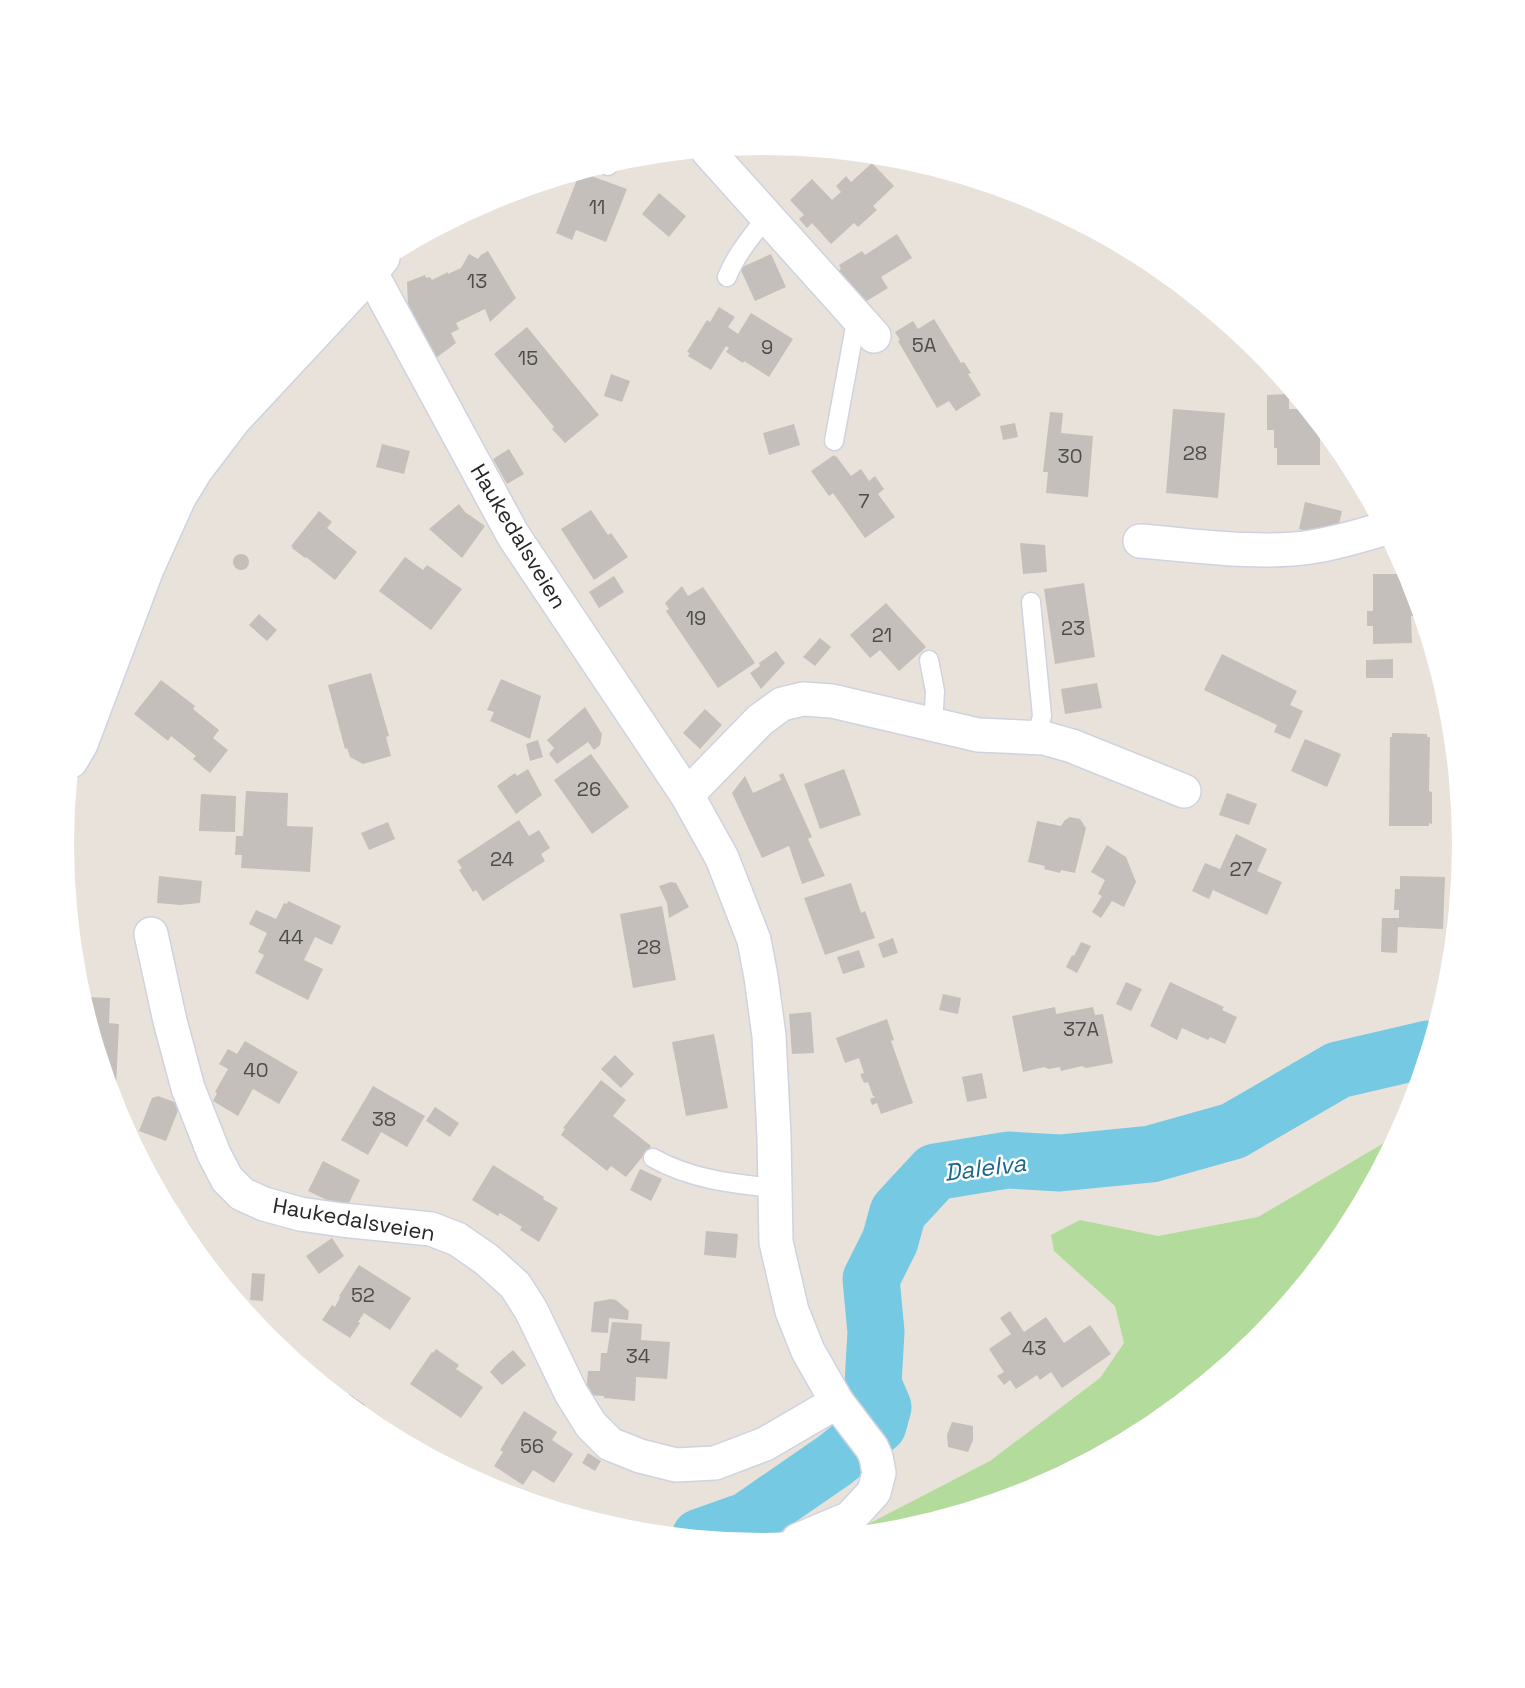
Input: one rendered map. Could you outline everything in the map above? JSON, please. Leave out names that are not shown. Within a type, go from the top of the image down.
[{"type":"street","points":[[713,156],[866,326]]},
{"type":"street","name":"Haukedalsveien","points":[[377,273],[513,535],[687,795],[722,858],[754,940],[769,1036],[776,1242],[792,1311],[808,1351],[837,1402],[872,1448],[879,1473],[874,1492],[850,1518],[820,1531]]},
{"type":"street","points":[[81,744],[136,564],[196,470],[234,420],[351,292]]},
{"type":"street","points":[[1140,541],[1243,549],[1279,549],[1310,547],[1376,531]]},
{"type":"street","points":[[687,795],[760,720],[782,704],[803,699],[832,701],[978,735],[1044,738],[1072,746],[1184,791]]},
{"type":"street","name":"Haukedalsveien","points":[[151,934],[170,1021],[188,1088],[214,1154],[227,1179],[242,1194],[264,1204],[300,1214],[431,1229],[457,1239],[477,1252],[515,1285],[531,1310],[571,1393],[591,1425],[610,1444],[640,1456],[676,1465],[715,1463],[765,1444],[837,1402]]},
{"type":"lane","points":[[727,277],[747,243],[767,216]]},
{"type":"lane","points":[[834,441],[866,326]]},
{"type":"lane","points":[[1031,602],[1042,716],[1033,738]]},
{"type":"lane","points":[[929,660],[935,691],[933,726]]},
{"type":"lane","points":[[653,1158],[669,1168],[702,1178],[775,1188]]},
{"type":"green space","points":[[1382,1144],[1359,1189],[1335,1227],[1281,1298],[1217,1362],[1182,1391],[1107,1441],[1026,1481],[941,1510],[867,1525],[990,1461],[1100,1378],[1124,1343],[1115,1306],[1054,1251],[1051,1235],[1080,1220],[1158,1236],[1258,1217]]},
{"type":"building","points":[[871,164],[894,186],[873,206],[877,210],[858,227],[854,223],[831,244],[812,223],[807,228],[799,219],[804,215],[790,200],[812,179],[832,200],[841,192],[836,186],[846,176],[851,182]]},
{"type":"building","points":[[592,176],[627,189],[606,242],[576,230],[572,240],[556,233],[577,180]]},
{"type":"building","points":[[659,193],[686,216],[669,237],[642,214]]},
{"type":"building","points":[[897,234],[912,258],[881,277],[888,288],[860,305],[838,271],[841,269],[839,265],[862,251],[865,255]]},
{"type":"building","points":[[488,251],[516,298],[490,322],[485,309],[456,323],[459,329],[451,333],[456,343],[432,361],[408,306],[407,282],[425,275],[426,278],[430,277],[432,280],[448,272],[448,274],[461,268],[469,254],[478,259]]},
{"type":"building","points":[[771,254],[786,287],[755,301],[740,268]]},
{"type":"building","points":[[719,307],[735,317],[728,327],[738,334],[751,313],[793,339],[769,377],[726,352],[729,348],[726,346],[711,370],[688,356],[690,353],[687,352],[707,320],[710,322]]},
{"type":"building","points":[[934,319],[961,363],[964,362],[971,373],[968,374],[981,395],[956,411],[949,401],[937,408],[895,332],[913,321],[918,329]]},
{"type":"building","points":[[527,327],[599,415],[565,443],[494,354]]},
{"type":"building","points":[[611,374],[630,381],[622,402],[604,396]]},
{"type":"building","points":[[1284,394],[1289,400],[1289,409],[1296,409],[1309,425],[1320,440],[1320,465],[1277,465],[1274,430],[1267,430],[1267,395]]},
{"type":"building","points":[[1173,409],[1225,413],[1218,498],[1166,493]]},
{"type":"building","points":[[1050,412],[1063,413],[1061,433],[1093,436],[1088,497],[1046,493],[1048,472],[1043,472]]},
{"type":"building","points":[[1015,423],[1018,437],[1003,440],[1000,426]]},
{"type":"building","points":[[794,424],[800,445],[769,455],[763,433]]},
{"type":"building","points":[[382,444],[410,451],[404,474],[376,467]]},
{"type":"building","points":[[509,449],[524,474],[507,484],[493,459]]},
{"type":"building","points":[[834,455],[851,476],[861,469],[869,481],[875,476],[884,489],[878,494],[895,517],[865,538],[833,493],[829,496],[811,471]]},
{"type":"building","points":[[1305,502],[1342,511],[1336,537],[1299,529]]},
{"type":"building","points":[[459,504],[465,512],[485,526],[462,558],[429,529]]},
{"type":"building","points":[[591,510],[608,535],[611,533],[628,557],[594,580],[561,529]]},
{"type":"building","points":[[319,511],[332,522],[327,528],[357,552],[335,580],[291,546]]},
{"type":"building","points":[[1020,543],[1045,545],[1047,572],[1023,574]]},
{"type":"building","points":[[241,554],[249,562],[241,570],[233,562]]},
{"type":"building","points":[[405,557],[423,570],[427,565],[462,589],[431,630],[379,591]]},
{"type":"building","points":[[1373,574],[1396,574],[1412,616],[1412,643],[1373,644],[1373,626],[1367,626],[1367,611],[1373,611]]},
{"type":"building","points":[[614,576],[624,592],[599,608],[589,592]]},
{"type":"building","points":[[1084,583],[1095,657],[1055,664],[1044,589]]},
{"type":"building","points":[[682,586],[688,596],[703,587],[755,663],[718,688],[666,611],[669,609],[665,603]]},
{"type":"building","points":[[886,603],[926,647],[899,671],[880,650],[870,658],[850,635]]},
{"type":"building","points":[[259,614],[277,630],[267,641],[249,625]]},
{"type":"building","points":[[820,638],[831,647],[815,666],[803,657]]},
{"type":"building","points":[[776,651],[785,663],[761,689],[750,673],[760,666],[759,663]]},
{"type":"building","points":[[1222,654],[1297,691],[1290,705],[1303,711],[1290,739],[1274,732],[1277,725],[1204,690]]},
{"type":"building","points":[[1393,659],[1393,678],[1366,678],[1366,660]]},
{"type":"building","points":[[371,673],[389,736],[386,737],[391,756],[363,764],[350,757],[347,748],[345,749],[328,685]]},
{"type":"building","points":[[501,679],[541,696],[530,739],[490,721],[494,712],[487,710]]},
{"type":"building","points":[[161,680],[195,706],[193,709],[219,730],[213,738],[228,750],[210,773],[193,759],[196,756],[171,736],[168,741],[134,714]]},
{"type":"building","points":[[1097,683],[1102,708],[1065,714],[1061,689]]},
{"type":"building","points":[[585,707],[602,734],[600,745],[594,750],[588,742],[557,764],[549,754],[554,748],[547,740]]},
{"type":"building","points":[[705,709],[722,725],[700,749],[683,733]]},
{"type":"building","points":[[1392,733],[1427,734],[1427,737],[1430,737],[1429,791],[1432,792],[1432,824],[1429,823],[1429,826],[1389,826],[1390,737]]},
{"type":"building","points":[[1305,739],[1341,754],[1327,787],[1291,771]]},
{"type":"building","points":[[538,740],[543,757],[530,761],[526,744]]},
{"type":"building","points":[[591,754],[629,807],[592,834],[554,780]]},
{"type":"building","points":[[528,769],[542,795],[516,814],[497,786],[515,773],[517,776]]},
{"type":"building","points":[[844,769],[861,815],[820,829],[804,784]]},
{"type":"building","points":[[783,773],[812,837],[808,839],[825,876],[802,884],[789,846],[762,858],[732,793],[745,776],[753,793],[781,780],[779,775]]},
{"type":"building","points":[[246,791],[288,793],[287,826],[313,827],[310,872],[241,868],[242,855],[235,855],[236,836],[243,836]]},
{"type":"building","points":[[1227,793],[1257,804],[1249,825],[1219,815]]},
{"type":"building","points":[[201,794],[236,796],[235,832],[199,831]]},
{"type":"building","points":[[1070,817],[1080,819],[1086,828],[1075,873],[1061,870],[1060,873],[1028,862],[1037,821],[1061,826]]},
{"type":"building","points":[[519,820],[529,836],[539,830],[550,848],[541,854],[545,861],[483,901],[476,890],[473,892],[459,870],[462,868],[457,861]]},
{"type":"building","points":[[388,822],[395,839],[369,850],[361,833]]},
{"type":"building","points":[[1236,834],[1267,849],[1257,871],[1282,882],[1267,915],[1213,890],[1209,899],[1192,891],[1205,863],[1220,869]]},
{"type":"building","points":[[1107,845],[1126,857],[1136,882],[1124,907],[1112,901],[1101,918],[1092,912],[1102,896],[1098,894],[1105,880],[1091,872]]},
{"type":"building","points":[[159,876],[202,881],[200,903],[180,905],[157,903]]},
{"type":"building","points":[[1400,876],[1445,877],[1443,929],[1398,927],[1397,953],[1381,952],[1382,918],[1399,918],[1399,910],[1394,910],[1395,889],[1400,889]]},
{"type":"building","points":[[671,882],[676,883],[689,907],[669,918],[667,903],[659,886]]},
{"type":"building","points":[[851,883],[861,913],[865,911],[875,938],[825,955],[804,898]]},
{"type":"building","points":[[288,901],[341,926],[332,945],[315,937],[304,960],[323,969],[308,1000],[255,973],[264,955],[258,952],[267,933],[249,924],[256,910],[276,919],[284,903],[287,904]]},
{"type":"building","points":[[662,906],[676,980],[633,988],[620,914]]},
{"type":"building","points":[[893,938],[898,953],[883,958],[878,944]]},
{"type":"building","points":[[1081,942],[1091,946],[1077,973],[1066,967]]},
{"type":"building","points":[[859,950],[865,967],[843,974],[837,957]]},
{"type":"building","points":[[1126,982],[1142,989],[1131,1011],[1116,1004]]},
{"type":"building","points":[[1170,982],[1224,1007],[1222,1010],[1237,1017],[1225,1044],[1210,1037],[1208,1040],[1182,1028],[1177,1040],[1150,1026]]},
{"type":"building","points":[[943,994],[961,998],[958,1014],[939,1010]]},
{"type":"building","points":[[91,997],[110,998],[109,1023],[119,1024],[116,1082]]},
{"type":"building","points":[[1055,1007],[1056,1014],[1093,1007],[1095,1015],[1103,1014],[1113,1063],[1061,1071],[1060,1067],[1049,1069],[1044,1067],[1023,1072],[1012,1016]]},
{"type":"building","points":[[811,1012],[814,1053],[792,1054],[789,1014]]},
{"type":"building","points":[[887,1019],[894,1040],[891,1041],[913,1103],[881,1114],[877,1103],[872,1105],[870,1099],[875,1097],[868,1082],[864,1083],[860,1074],[864,1073],[859,1058],[845,1063],[836,1038]]},
{"type":"building","points":[[714,1034],[728,1108],[686,1116],[672,1042]]},
{"type":"building","points":[[245,1041],[298,1072],[279,1104],[253,1089],[238,1116],[213,1101],[217,1093],[215,1092],[228,1069],[219,1064],[228,1049],[237,1054]]},
{"type":"building","points":[[615,1055],[634,1074],[621,1088],[601,1069]]},
{"type":"building","points":[[982,1073],[987,1098],[967,1102],[962,1077]]},
{"type":"building","points":[[601,1080],[626,1100],[613,1116],[651,1146],[626,1177],[611,1166],[607,1171],[561,1135],[565,1129],[563,1128]]},
{"type":"building","points":[[373,1086],[425,1116],[407,1147],[381,1132],[368,1155],[341,1140]]},
{"type":"building","points":[[158,1096],[177,1103],[179,1108],[166,1141],[139,1131],[152,1098]]},
{"type":"building","points":[[435,1107],[459,1123],[450,1137],[426,1121]]},
{"type":"building","points":[[323,1161],[360,1180],[346,1209],[308,1191]]},
{"type":"building","points":[[493,1165],[558,1208],[539,1242],[520,1230],[522,1227],[500,1213],[498,1216],[472,1200]]},
{"type":"building","points":[[640,1169],[662,1179],[651,1201],[630,1190]]},
{"type":"building","points":[[706,1231],[738,1234],[736,1258],[704,1255]]},
{"type":"building","points":[[332,1238],[344,1256],[319,1274],[306,1256]]},
{"type":"building","points":[[359,1265],[411,1298],[390,1330],[364,1313],[350,1338],[322,1320],[332,1305],[335,1307],[339,1296]]},
{"type":"building","points":[[252,1273],[265,1274],[263,1301],[250,1300]]},
{"type":"building","points":[[616,1300],[629,1311],[628,1320],[609,1318],[608,1333],[591,1332],[594,1302]]},
{"type":"building","points":[[1010,1311],[1024,1332],[1046,1317],[1064,1343],[1090,1325],[1111,1354],[1062,1388],[1051,1372],[1040,1380],[1037,1375],[1016,1389],[1010,1380],[1004,1385],[997,1376],[1004,1372],[989,1349],[1011,1334],[1000,1318]]},
{"type":"building","points":[[612,1322],[642,1324],[641,1340],[670,1342],[667,1379],[636,1377],[635,1401],[586,1395],[588,1371],[600,1371],[601,1353],[607,1353]]},
{"type":"building","points":[[436,1349],[459,1365],[456,1369],[483,1387],[461,1418],[410,1384]]},
{"type":"building","points":[[513,1350],[526,1365],[502,1385],[490,1372]]},
{"type":"building","points":[[524,1411],[557,1432],[552,1440],[573,1454],[554,1483],[533,1470],[523,1485],[494,1466],[503,1452],[500,1450]]},
{"type":"building","points":[[952,1422],[973,1426],[973,1440],[968,1452],[948,1447],[947,1435]]},
{"type":"building","points":[[588,1453],[601,1461],[595,1471],[582,1463]]},
{"type":"waterway","name":"Dalelva","points":[[715,1532],[748,1520],[835,1460],[878,1425],[883,1407],[873,1384],[876,1332],[871,1279],[890,1241],[898,1212],[935,1172],[1008,1160],[1060,1163],[1151,1154],[1233,1131],[1338,1070],[1419,1051]]}]
